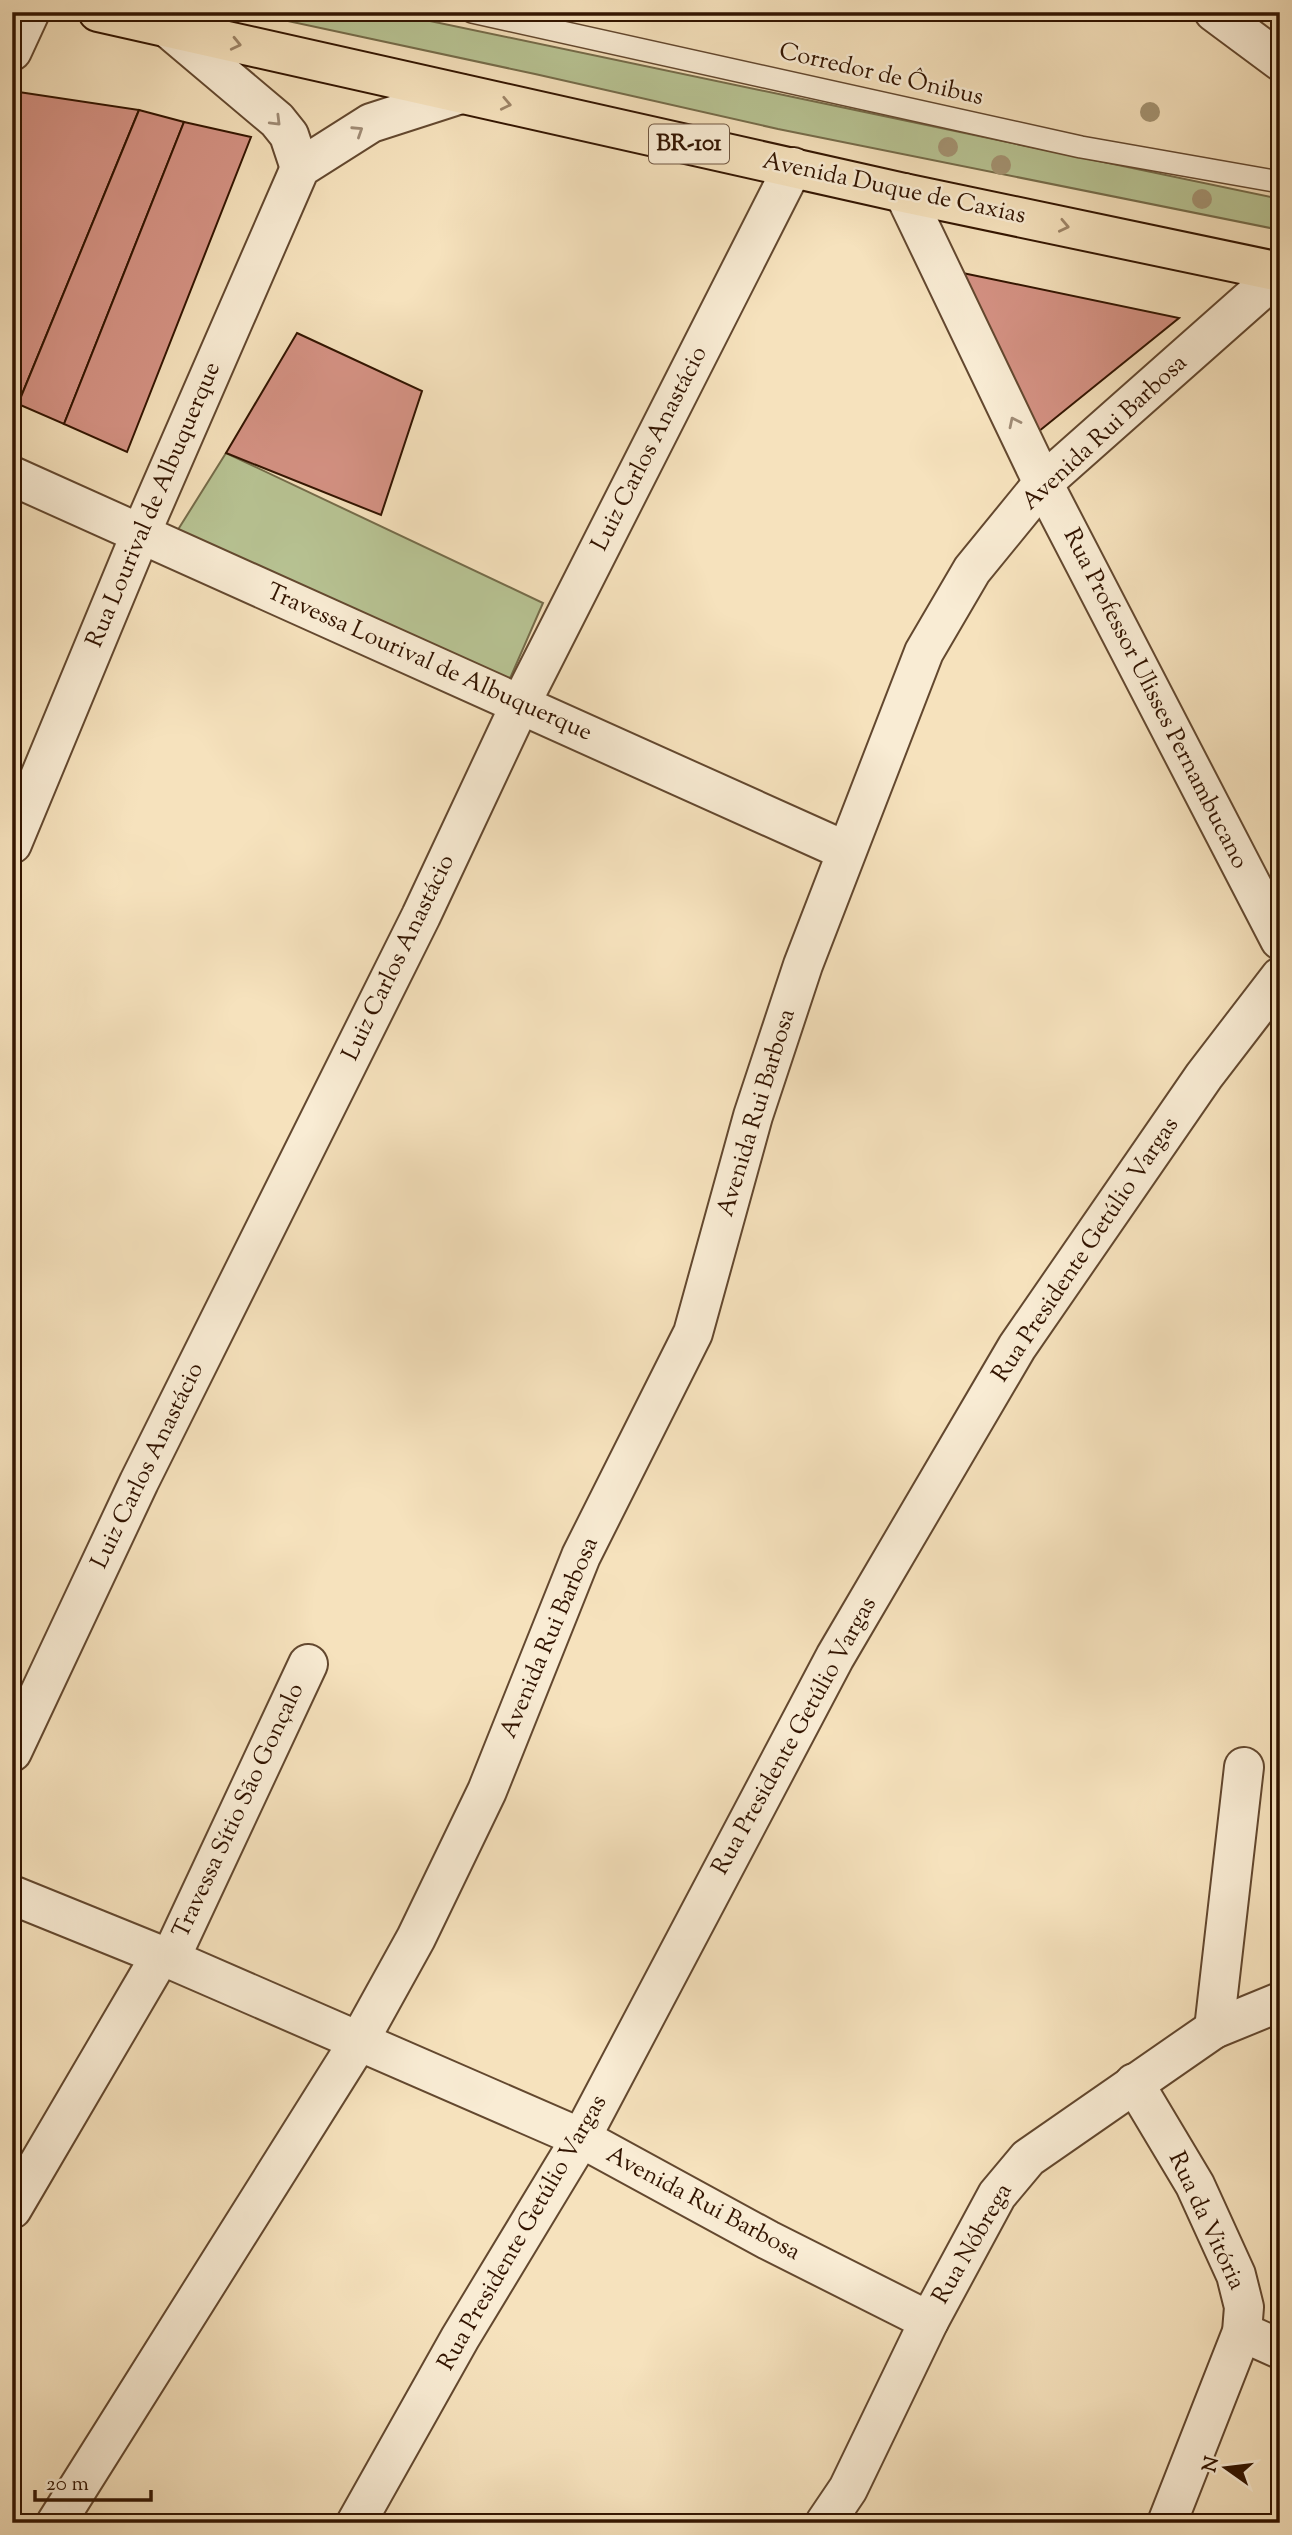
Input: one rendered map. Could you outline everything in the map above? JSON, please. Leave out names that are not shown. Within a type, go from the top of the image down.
[{"type":"highway","name":"Avenida Duque de Caxias","points":[[98,12],[904,193],[1280,272]]},
{"type":"street","points":[[12,51],[30,12]]},
{"type":"street","points":[[1214,12],[1280,61]]},
{"type":"street","points":[[169,29],[278,120],[289,135],[300,168],[371,123],[461,94]]},
{"type":"street","name":"Luiz Carlos Anastácio","points":[[12,1752],[139,1482],[421,916],[520,705],[793,167]]},
{"type":"street","name":"Rua Lourival de Albuquerque","points":[[12,844],[141,533],[300,168]]},
{"type":"street","name":"Rua Professor Ulisses Pernambucano","points":[[904,193],[1043,483],[1280,940]]},
{"type":"street","name":"Avenida Rui Barbosa","points":[[64,2520],[359,2041],[416,1938],[487,1791],[581,1556],[693,1334],[753,1116],[803,965],[925,652],[972,570],[1043,483],[1280,272]]},
{"type":"street","name":"Travessa Lourival de Albuquerque","points":[[12,476],[846,851]]},
{"type":"street","name":"Rua Presidente Getúlio Vargas","points":[[356,2523],[460,2338],[581,2138],[835,1657],[1017,1347],[1204,1076],[1280,977]]},
{"type":"street","name":"Travessa Sítio São Gonçalo","points":[[12,2209],[165,1957],[308,1664]]},
{"type":"street","points":[[1214,2029],[1244,1767]]},
{"type":"street","name":"Avenida Rui Barbosa","points":[[12,1895],[165,1957],[581,2138],[768,2240],[929,2321]]},
{"type":"street","name":"Rua Nóbrega","points":[[825,2523],[848,2489],[929,2321],[997,2194],[1028,2158],[1214,2029],[1280,2002]]},
{"type":"street","name":"Rua da Vitória","points":[[1134,2083],[1195,2185],[1236,2275],[1244,2307],[1242,2332],[1167,2523]]},
{"type":"street","points":[[1242,2332],[1280,2349]]},
{"type":"lane","name":"Corredor de Ônibus","points":[[472,12],[1081,147],[1280,182]]},
{"type":"green space","points":[[246,12],[387,12],[1280,199],[1280,230],[778,129]]},
{"type":"green space","points":[[226,453],[543,603],[508,683],[174,536]]},
{"type":"building","points":[[12,91],[139,110],[18,404],[12,402]]},
{"type":"building","points":[[139,110],[184,122],[64,424],[18,404]]},
{"type":"building","points":[[184,122],[251,137],[127,452],[64,424]]},
{"type":"building","points":[[953,271],[1179,318],[1033,436]]},
{"type":"building","points":[[297,333],[422,391],[381,515],[226,453]]}]
